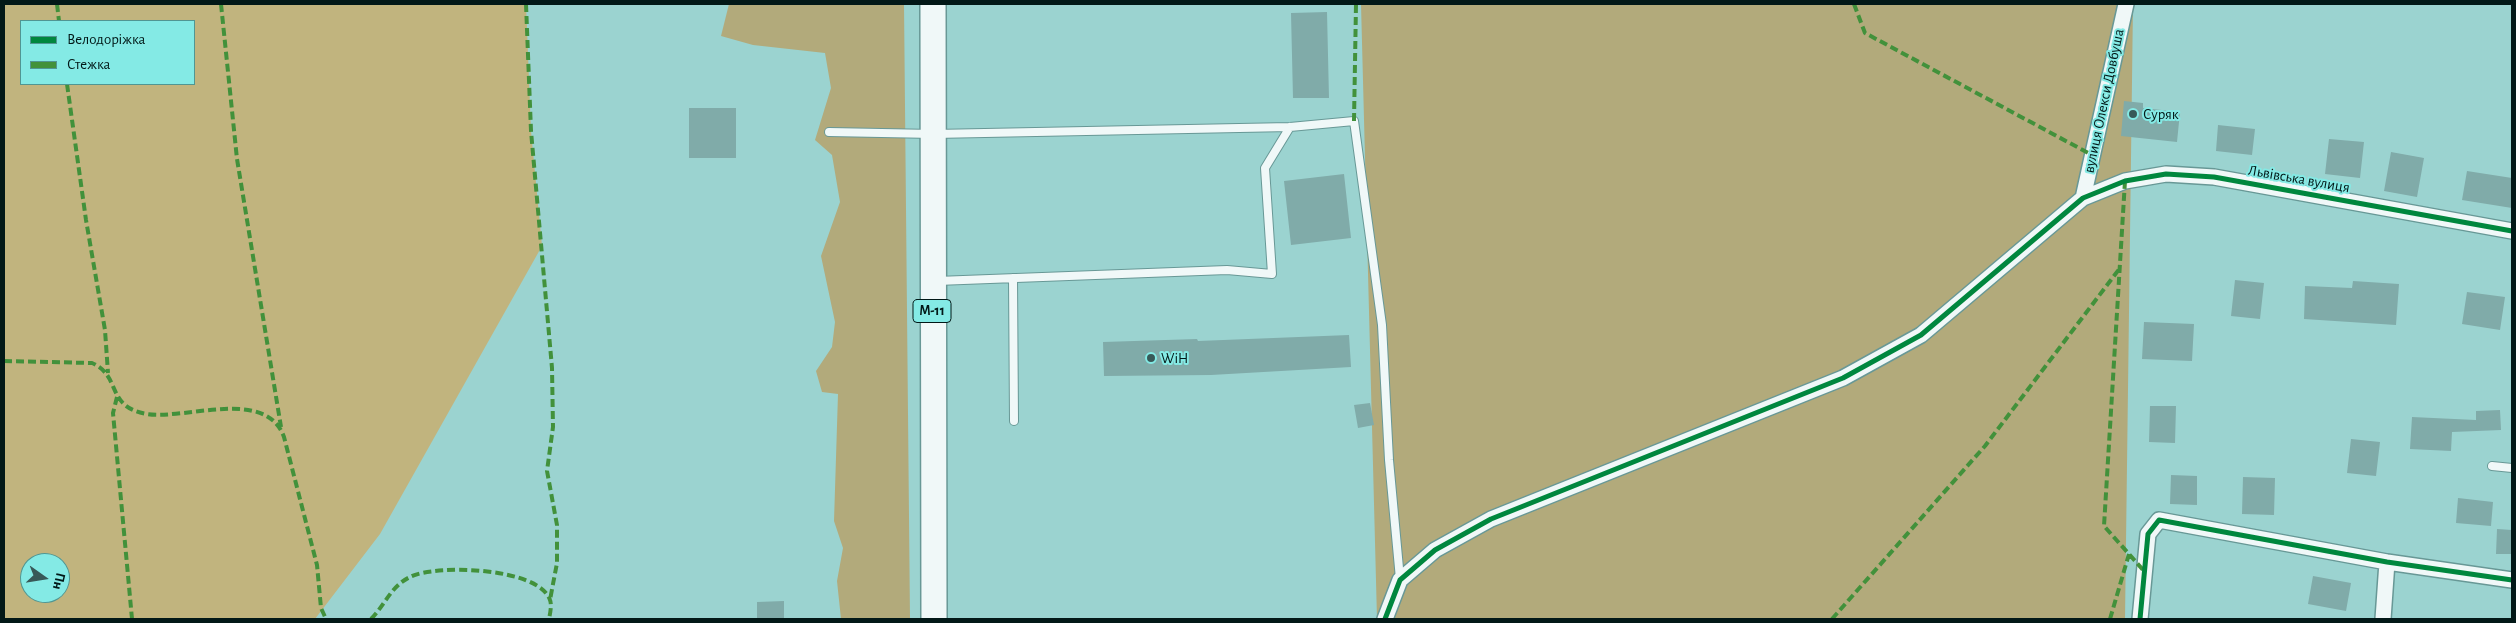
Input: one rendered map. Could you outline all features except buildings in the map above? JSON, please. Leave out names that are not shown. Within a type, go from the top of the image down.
[{"type":"highway","name":"М-11","points":[[933,4],[934,619]]},
{"type":"street","name":"вулиця Олекси Довбуша","points":[[2083,198],[2126,4]]},
{"type":"street","name":"Львівська вулиця","points":[[1400,580],[1435,550],[1491,519],[1843,378],[1913,340],[2083,198],[2125,180],[2166,174],[2214,177],[2512,231]]},
{"type":"street","points":[[2140,619],[2148,534],[2159,520],[2387,562],[2512,580]]},
{"type":"street","points":[[2383,619],[2387,562]]},
{"type":"street","points":[[1385,619],[1400,580]]},
{"type":"lane","points":[[829,132],[934,134],[1290,127],[1354,121],[1382,325],[1388,460],[1400,580]]},
{"type":"lane","points":[[932,281],[1227,270],[1272,274],[1265,168],[1290,127]]},
{"type":"lane","points":[[1013,278],[1014,421]]},
{"type":"lane","points":[[2492,466],[2512,468]]},
{"type":"shaded area","points":[[4,4],[526,4],[531,131],[542,246],[380,534],[315,619],[4,619]]},
{"type":"shaded area","points":[[729,4],[904,4],[910,619],[841,619],[837,581],[843,548],[834,521],[838,394],[822,392],[816,371],[832,347],[835,322],[821,256],[840,202],[832,155],[815,140],[831,88],[825,53],[753,45],[721,36]]},
{"type":"shaded area","points":[[1361,4],[2133,4],[2125,619],[1377,619]]},
{"type":"marked path","points":[[57,4],[59,20]]},
{"type":"marked path","points":[[221,4],[237,159],[281,427]]},
{"type":"marked path","points":[[526,4],[531,131],[552,368],[553,427],[547,471],[557,525],[557,563],[550,600]]},
{"type":"marked path","points":[[1354,121],[1356,4]]},
{"type":"marked path","points":[[1854,4],[1865,33],[2092,155]]},
{"type":"marked path","points":[[67,85],[86,220],[105,330],[108,373]]},
{"type":"marked path","points":[[2125,181],[2104,526],[2144,571]]},
{"type":"marked path","points":[[1832,619],[1985,446],[2120,268]]},
{"type":"marked path","points":[[4,361],[92,363],[107,375],[119,398],[125,405],[147,414],[163,415],[243,409],[260,413],[275,422],[284,437],[317,565],[321,608],[326,619]]},
{"type":"marked path","points":[[117,397],[113,413],[132,619]]},
{"type":"marked path","points":[[2110,619],[2129,554]]},
{"type":"marked path","points":[[371,619],[403,581],[423,573],[441,570],[485,571],[527,581],[542,589],[550,600],[551,610],[549,619]]},
{"type":"cycle path","points":[[1385,619],[1400,580],[1435,550],[1491,519],[1843,378],[1921,335],[2083,198],[2125,181],[2166,174],[2214,177],[2512,231]]},
{"type":"cycle path","points":[[2140,619],[2148,534],[2159,520],[2387,562],[2512,580]]},
{"type":"place","name":"Суряк","points":[[2133,114]]},
{"type":"place","name":"WiH","points":[[1151,358]]}]
